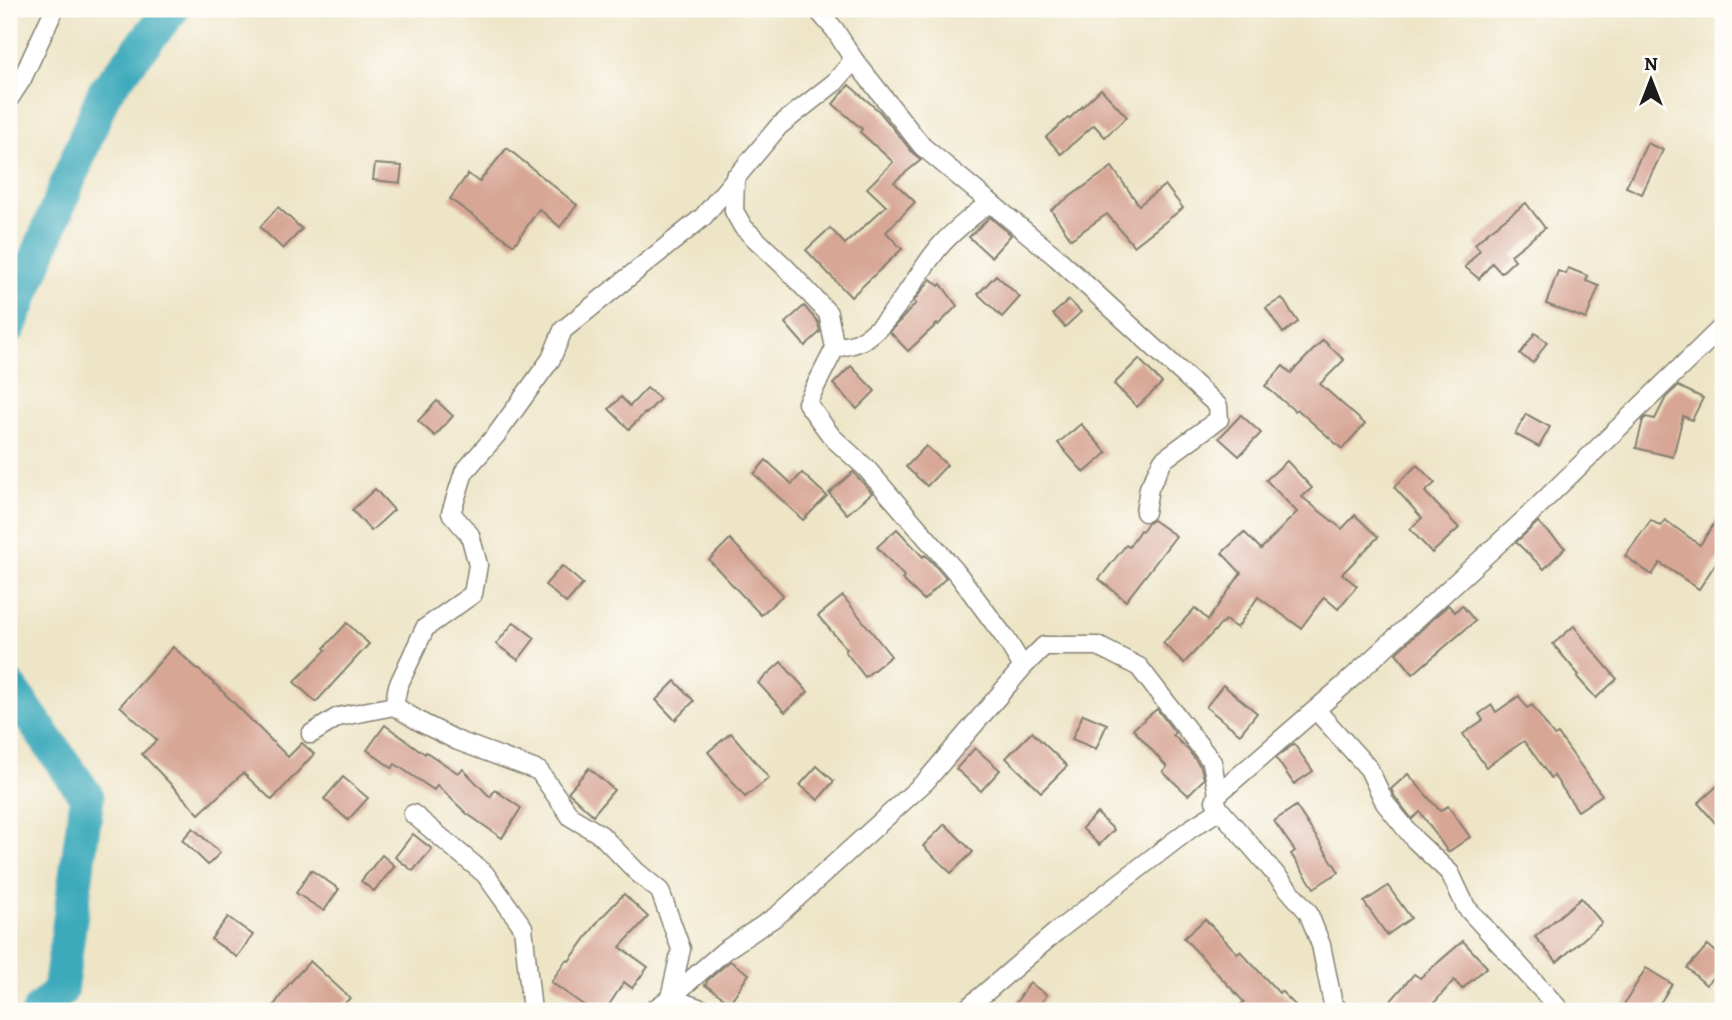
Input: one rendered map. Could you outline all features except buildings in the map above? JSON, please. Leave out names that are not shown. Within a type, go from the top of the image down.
[{"type":"street","points":[[9,99],[22,79],[53,9]]},
{"type":"street","points":[[817,9],[922,146],[1055,257],[1218,406],[1219,419],[1163,460],[1149,488],[1145,512]]},
{"type":"street","points":[[394,706],[398,686],[425,628],[473,594],[478,565],[470,536],[451,513],[464,472],[497,434],[551,359],[563,330],[703,217],[779,125],[835,82],[854,60]]},
{"type":"street","points":[[735,177],[734,211],[743,227],[828,313],[835,348],[807,403],[832,437],[866,468],[957,573],[1006,639],[1023,667]]},
{"type":"street","points":[[835,348],[859,342],[875,332],[943,242],[990,202]]},
{"type":"street","points":[[703,217],[727,220],[743,227]]},
{"type":"street","points":[[964,1011],[1055,932],[1190,829],[1523,521],[1723,326]]},
{"type":"street","points":[[652,1011],[670,999],[724,950],[778,915],[926,781],[1044,646],[1098,646],[1139,667],[1212,762],[1219,802],[1308,912],[1321,945],[1333,1004],[1340,1011]]},
{"type":"street","points":[[311,734],[338,717],[394,706],[458,741],[539,771],[571,817],[601,835],[660,891],[681,949],[670,999]]},
{"type":"street","points":[[1316,710],[1369,769],[1385,803],[1415,840],[1450,873],[1466,907],[1561,1011]]},
{"type":"street","points":[[413,814],[485,874],[523,927],[532,1011]]},
{"type":"street","points":[[670,999],[707,1011]]},
{"type":"waterway","points":[[9,327],[104,93],[172,9]]},
{"type":"waterway","points":[[9,686],[87,797],[60,991],[39,1011]]}]
